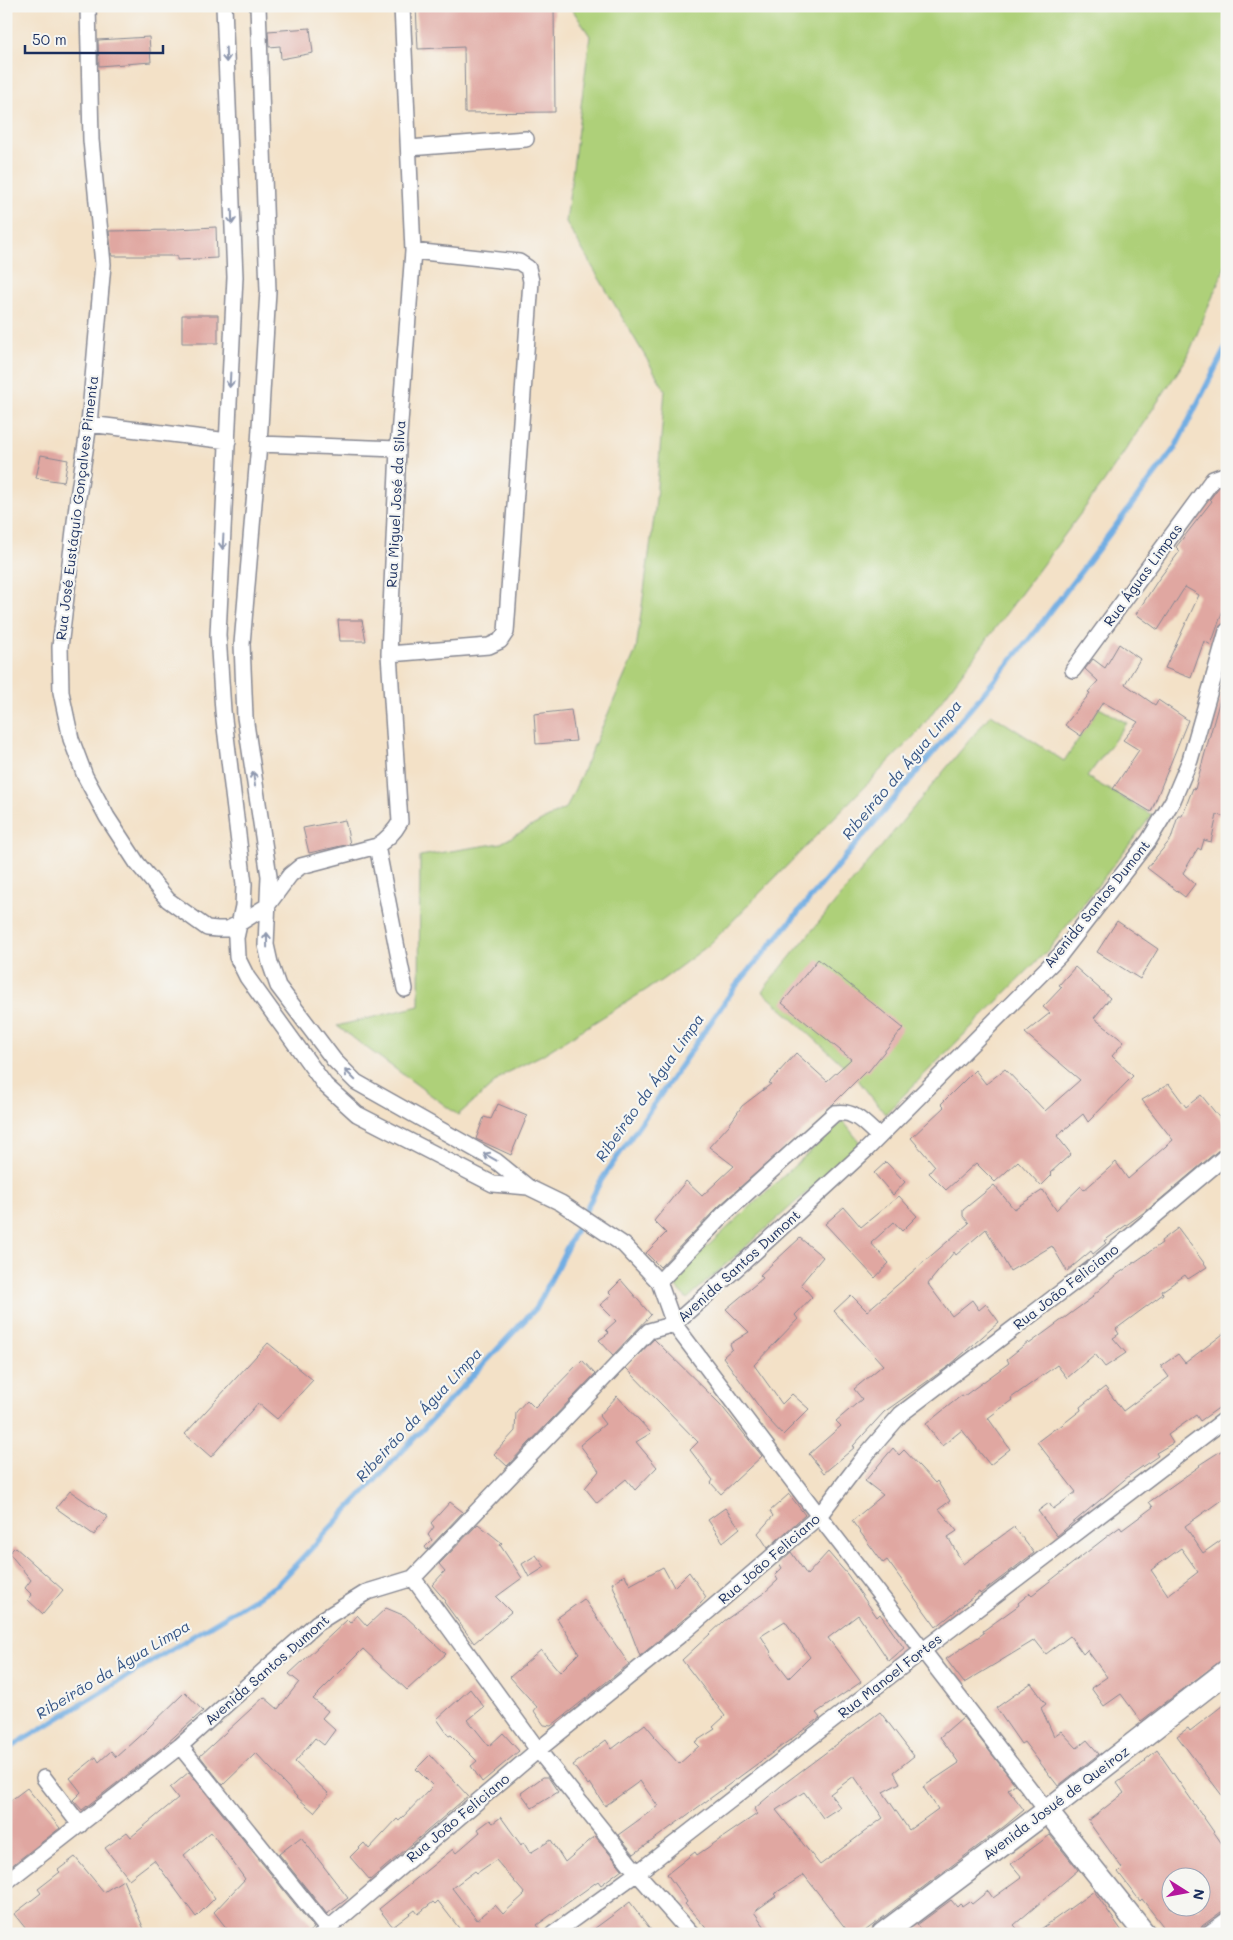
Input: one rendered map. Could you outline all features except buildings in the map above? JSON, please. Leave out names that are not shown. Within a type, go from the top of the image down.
[{"type":"main road","name":"Avenida Josué de Queiroz","points":[[893,1931],[1227,1671]]},
{"type":"main road","points":[[1047,1811],[1145,1934]]},
{"type":"street","name":"Rua José Eustáquio Gonçalves Pimenta","points":[[88,6],[92,140],[103,264],[89,424],[60,647],[62,692],[71,739],[85,776],[107,817],[138,863],[168,900],[207,928],[218,930],[240,923],[267,906]]},
{"type":"street","points":[[224,6],[235,278],[218,635],[223,711],[244,884],[240,923],[236,938],[237,957],[244,970],[325,1085],[357,1114],[493,1184],[528,1187]]},
{"type":"street","points":[[258,6],[268,291],[259,444],[242,644],[245,717],[269,876],[266,945],[278,986],[334,1060],[356,1082],[496,1160],[528,1187],[561,1203],[624,1245],[659,1282],[674,1324],[922,1651],[1047,1811]]},
{"type":"street","name":"Rua Miguel José da Silva","points":[[377,846],[388,838],[400,822],[389,654],[398,449],[413,251],[402,6]]},
{"type":"street","points":[[409,148],[526,139]]},
{"type":"street","points":[[389,654],[489,646],[500,640],[506,632],[531,281],[528,268],[519,262],[413,251]]},
{"type":"street","points":[[89,424],[228,441]]},
{"type":"street","points":[[259,444],[398,449]]},
{"type":"street","name":"Rua Águas Limpas","points":[[1074,670],[1220,478]]},
{"type":"street","name":"Avenida Santos Dumont","points":[[6,1882],[180,1746],[317,1623],[367,1592],[413,1578],[650,1331],[674,1324],[879,1137],[1060,955],[1149,840],[1173,800],[1190,760],[1227,631]]},
{"type":"street","points":[[267,906],[290,875],[301,866],[377,846],[404,989]]},
{"type":"street","points":[[659,1282],[725,1213],[834,1113],[845,1112],[856,1117],[879,1137]]},
{"type":"street","name":"Rua João Feliciano","points":[[325,1931],[538,1750],[684,1632],[819,1516],[864,1457],[901,1414],[1094,1266],[1227,1155]]},
{"type":"street","name":"Rua Manoel Fortes","points":[[552,1934],[637,1873],[922,1651],[1227,1418]]},
{"type":"street","points":[[413,1578],[538,1750],[637,1873],[691,1934]]},
{"type":"street","points":[[180,1746],[325,1931]]},
{"type":"street","points":[[44,1778],[80,1825]]},
{"type":"street","points":[[1208,1934],[1227,1920]]},
{"type":"green space","points":[[570,6],[1227,6],[1227,262],[1187,358],[1104,482],[918,732],[709,945],[662,980],[542,1055],[506,1073],[458,1115],[337,1026],[419,1006],[420,856],[501,843],[567,807],[636,650],[655,510],[665,390],[566,222],[590,36]]},
{"type":"green space","points":[[1099,708],[1127,723],[1087,777],[1152,815],[1049,949],[885,1114],[854,1075],[762,991],[991,714],[1064,761]]},
{"type":"green space","points":[[843,1121],[861,1144],[687,1299],[670,1281]]},
{"type":"waterway","name":"Ribeirão da Água Limpa","points":[[6,1750],[277,1585],[537,1307],[600,1182],[735,987],[1031,637],[1175,448],[1227,345]]}]
